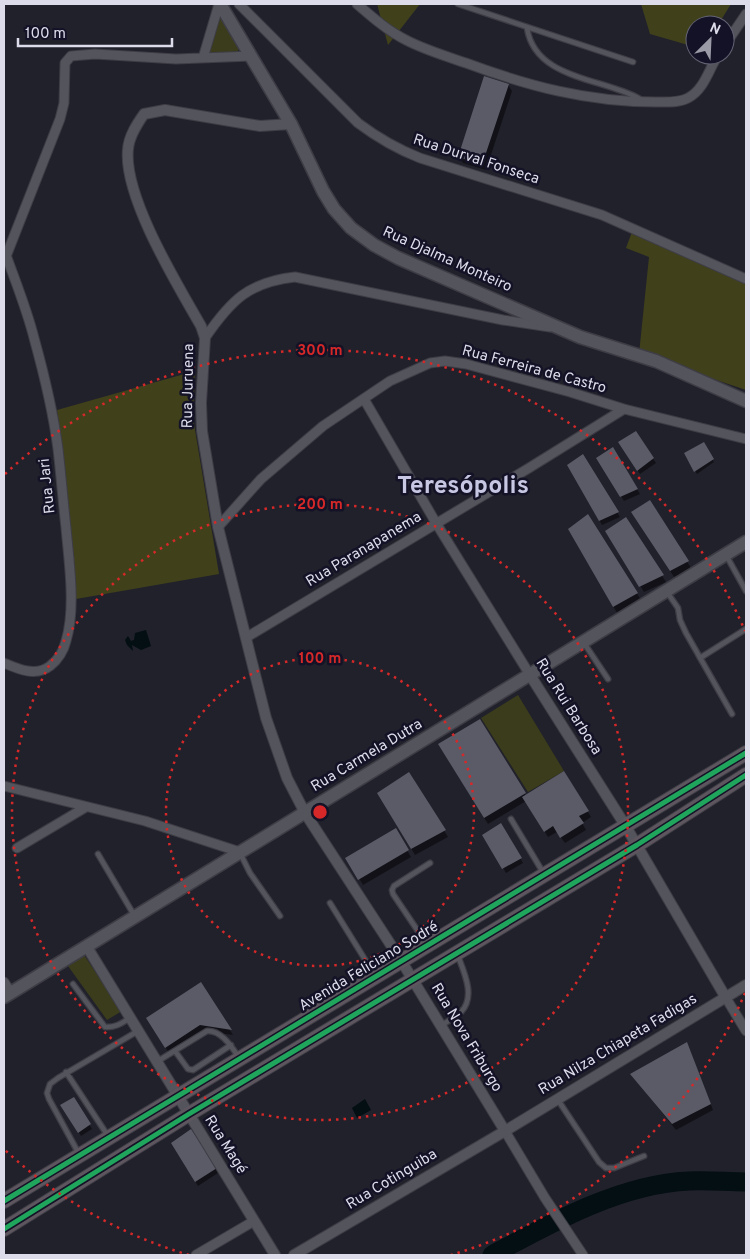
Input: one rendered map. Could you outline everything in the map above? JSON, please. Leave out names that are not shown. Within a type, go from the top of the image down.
[{"type":"main road","name":"Rua Djalma Monteiro","points":[[220,4],[291,124],[334,210],[351,228],[374,245],[398,258],[580,337],[656,362],[746,402]]},
{"type":"main road","name":"Rua Carmela Dutra","points":[[6,991],[87,947],[746,542]]},
{"type":"main road","name":"Avenida Feliciano Sodré","points":[[4,1201],[402,962],[746,752]]},
{"type":"main road","points":[[4,1229],[189,1114],[637,845],[746,776]]},
{"type":"street","points":[[203,58],[220,4]]},
{"type":"street","name":"Rua Durval Fonseca","points":[[239,4],[358,123],[377,138],[395,148],[420,158],[602,215],[746,279]]},
{"type":"street","points":[[357,4],[374,19],[404,40],[422,48],[536,87],[558,92],[616,100],[673,102],[687,99],[695,93],[702,85],[713,65]]},
{"type":"street","points":[[735,30],[746,14]]},
{"type":"street","points":[[5,258],[60,119],[64,103],[64,72],[67,59],[71,56],[95,54],[176,59],[251,56]]},
{"type":"street","name":"Rua Juruena","points":[[291,124],[270,127],[260,126],[165,110],[144,114],[132,134],[128,148],[128,157],[134,193],[159,248],[201,326],[205,338],[201,403],[202,431],[218,527],[226,565],[275,745],[287,778],[305,813]]},
{"type":"street","name":"Rua Jari","points":[[4,663],[21,671],[34,672],[50,666],[58,658],[66,640],[70,618],[71,582],[58,448],[51,408],[32,329],[5,258]]},
{"type":"street","points":[[205,338],[233,302],[246,292],[261,284],[295,277],[503,320],[560,328]]},
{"type":"street","name":"Rua Ferreira de Castro","points":[[218,527],[261,479],[323,426],[390,382],[430,363],[445,361],[475,366],[624,409],[746,439]]},
{"type":"street","name":"Rua Rui Barbosa","points":[[364,399],[436,523],[625,825],[746,1031]]},
{"type":"street","name":"Rua Paranapanema","points":[[247,637],[624,409]]},
{"type":"street","points":[[4,786],[145,821],[240,852]]},
{"type":"street","points":[[18,848],[86,807]]},
{"type":"street","name":"Rua Nova Friburgo","points":[[305,813],[414,980],[545,1198],[583,1255]]},
{"type":"street","name":"Rua Magé","points":[[87,947],[275,1255]]},
{"type":"street","name":"Rua Nilza Chiapeta Fadigas","points":[[505,1131],[746,985]]},
{"type":"street","name":"Rua Cotinguiba","points":[[294,1255],[505,1131]]},
{"type":"street","points":[[196,1255],[254,1221]]},
{"type":"lane","points":[[458,4],[633,62]]},
{"type":"lane","points":[[527,28],[530,40],[538,52],[559,68],[577,77],[632,94],[645,102]]},
{"type":"lane","points":[[725,555],[746,591]]},
{"type":"lane","points":[[666,591],[678,608],[680,620],[732,714]]},
{"type":"lane","points":[[700,658],[746,629]]},
{"type":"lane","points":[[583,642],[608,679]]},
{"type":"lane","points":[[511,819],[545,874]]},
{"type":"lane","points":[[240,852],[250,873],[280,916]]},
{"type":"lane","points":[[98,854],[135,917]]},
{"type":"lane","points":[[428,946],[392,890],[394,886],[430,863]]},
{"type":"lane","points":[[330,903],[376,977]]},
{"type":"lane","points":[[441,1026],[462,1010],[468,996],[467,981],[458,954]]},
{"type":"lane","points":[[73,984],[105,1027],[117,1026],[130,1018]]},
{"type":"lane","points":[[80,1156],[49,1099],[47,1093],[50,1084],[66,1072],[138,1031]]},
{"type":"lane","points":[[157,1062],[207,1031],[215,1032],[228,1041],[240,1059]]},
{"type":"lane","points":[[175,1051],[188,1069],[194,1070],[231,1045]]},
{"type":"lane","points":[[66,1072],[109,1138]]},
{"type":"lane","points":[[557,1099],[599,1162],[606,1168],[614,1168],[644,1156]]},
{"type":"green space","points":[[223,16],[239,48],[237,53],[208,54],[219,18]]},
{"type":"green space","points":[[518,695],[564,771],[528,792],[481,718]]},
{"type":"green space","points":[[84,955],[122,1011],[107,1020],[68,966]]},
{"type":"shaded area","points":[[377,4],[420,4],[388,45]]},
{"type":"shaded area","points":[[641,4],[731,4],[724,15],[685,15],[685,44],[650,34]]},
{"type":"shaded area","points":[[633,229],[746,279],[746,390],[639,354],[649,257],[626,248]]},
{"type":"shaded area","points":[[195,371],[193,418],[219,574],[76,599],[57,410]]},
{"type":"shaded area","points":[[146,630],[151,646],[141,650],[132,645],[133,651],[125,640],[128,636],[131,641],[134,640],[135,633]]},
{"type":"shaded area","points":[[365,1099],[371,1110],[357,1118],[352,1108]]},
{"type":"building","points":[[484,76],[509,84],[482,165],[458,157]]},
{"type":"building","points":[[636,431],[654,458],[637,471],[618,442]]},
{"type":"building","points":[[704,442],[714,459],[694,472],[684,453]]},
{"type":"building","points":[[613,447],[638,489],[620,497],[596,458]]},
{"type":"building","points":[[583,454],[619,512],[599,521],[567,465]]},
{"type":"building","points":[[650,500],[689,561],[670,571],[631,512]]},
{"type":"building","points":[[588,514],[638,593],[613,607],[568,529]]},
{"type":"building","points":[[626,517],[664,575],[639,587],[605,531]]},
{"type":"building","points":[[480,719],[526,793],[484,818],[438,744]]},
{"type":"building","points":[[564,771],[589,811],[579,816],[584,823],[560,838],[553,826],[544,832],[522,797]]},
{"type":"building","points":[[409,772],[446,830],[411,849],[377,793]]},
{"type":"building","points":[[501,823],[522,858],[502,869],[482,835]]},
{"type":"building","points":[[396,828],[409,850],[358,880],[345,858]]},
{"type":"building","points":[[201,982],[232,1030],[200,1025],[165,1048],[146,1018]]},
{"type":"building","points":[[687,1042],[711,1104],[672,1124],[630,1074]]},
{"type":"building","points":[[74,1097],[91,1124],[78,1133],[60,1105]]},
{"type":"building","points":[[191,1129],[217,1168],[195,1182],[171,1143]]},
{"type":"waterway","points":[[492,1255],[562,1218],[612,1197],[637,1189],[689,1181],[746,1182]]},
{"type":"cycle path","points":[[4,1201],[746,753]]},
{"type":"cycle path","points":[[4,1229],[189,1114],[637,845],[746,775]]},
{"type":"district","name":"Teresópolis","points":[[463,487]]}]
